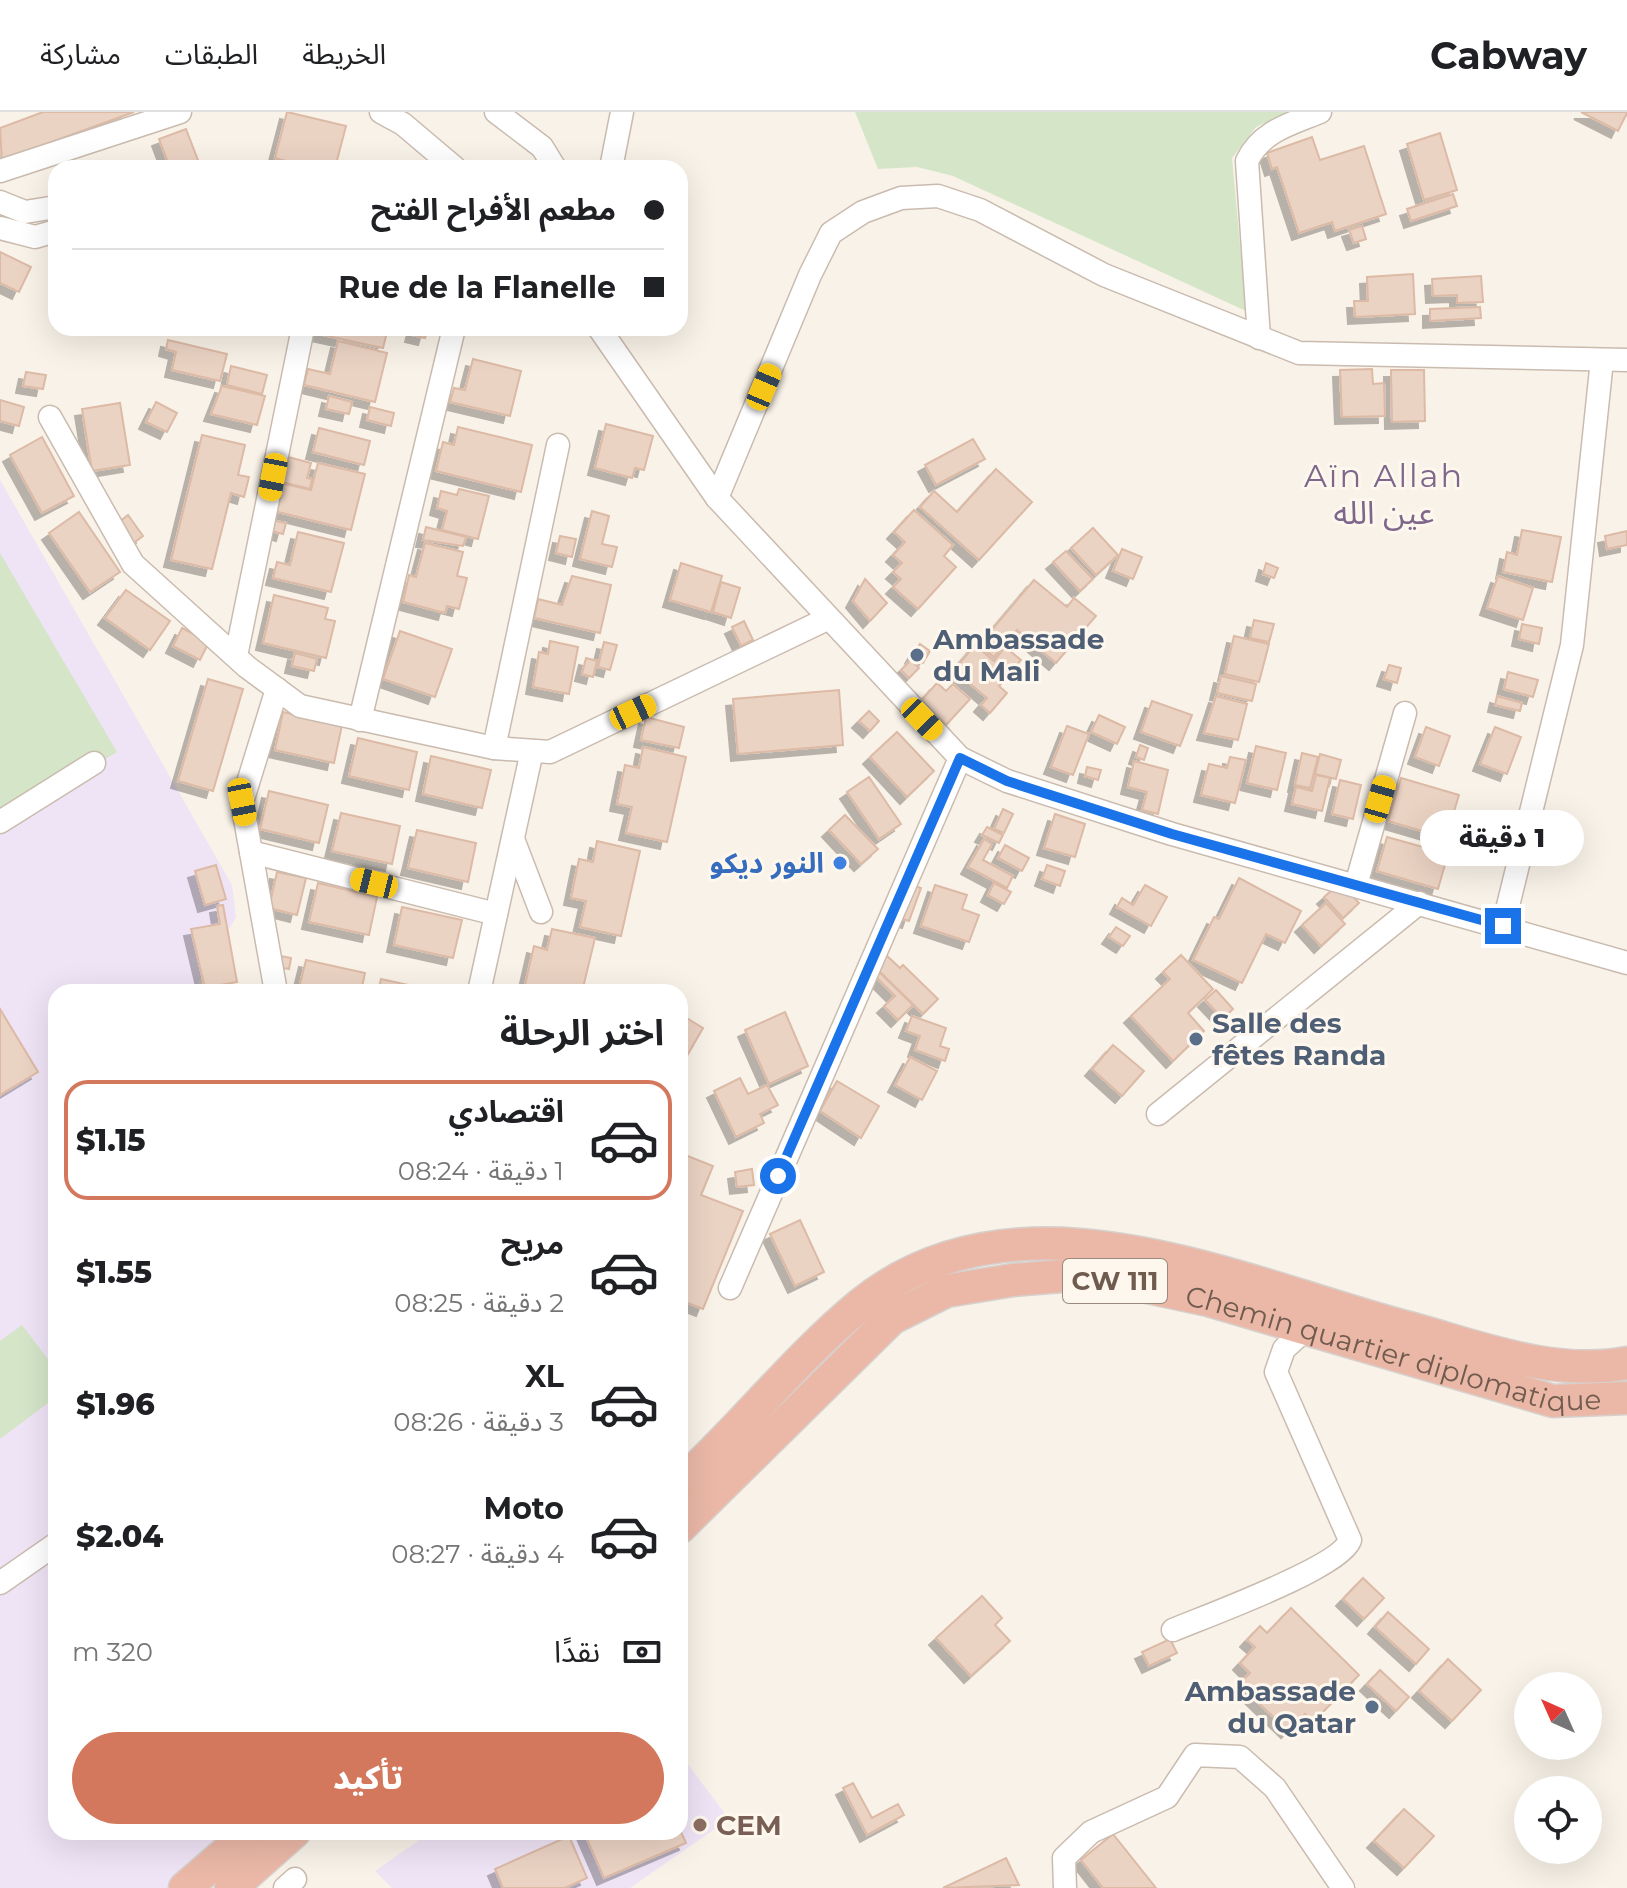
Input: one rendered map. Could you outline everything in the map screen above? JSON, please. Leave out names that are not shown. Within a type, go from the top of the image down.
[{"type":"highway","name":"CW 111","points":[[688,1476],[861,1305],[912,1271],[983,1248],[1053,1243],[1155,1253],[1321,1305],[1550,1366],[1627,1363]]},
{"type":"highway","name":"Chemin quartier diplomatique","points":[[688,1519],[892,1318],[946,1291],[1062,1276],[1119,1281],[1208,1300],[1304,1331],[1553,1401],[1627,1398]]},
{"type":"highway","points":[[185,1888],[241,1840]]},
{"type":"highway","points":[[231,1888],[285,1840]]},
{"type":"street","points":[[0,171],[180,112]]},
{"type":"street","points":[[381,112],[403,124],[446,160]]},
{"type":"street","points":[[496,112],[542,147],[550,160]]},
{"type":"street","points":[[613,160],[622,112]]},
{"type":"street","points":[[1259,338],[1247,161],[1253,147],[1266,136],[1320,112]]},
{"type":"street","points":[[717,498],[810,275],[831,233],[863,212],[901,198],[938,196],[980,210],[1104,275],[1299,353],[1627,360]]},
{"type":"street","points":[[0,202],[25,212],[48,208]]},
{"type":"street","points":[[0,228],[19,236],[35,237],[48,233]]},
{"type":"street","points":[[236,656],[301,336]]},
{"type":"street","points":[[360,720],[452,336]]},
{"type":"street","points":[[605,336],[717,498],[960,758],[1007,781],[1172,834],[1627,963]]},
{"type":"street","points":[[1503,926],[1572,645],[1602,360]]},
{"type":"street","points":[[50,417],[133,564],[236,656],[300,706],[494,748],[550,752],[827,619]]},
{"type":"street","points":[[494,748],[558,445]]},
{"type":"street","points":[[275,984],[242,802],[277,689]]},
{"type":"street","points":[[1356,885],[1405,713]]},
{"type":"street","points":[[481,984],[532,751]]},
{"type":"street","points":[[730,1288],[960,758]]},
{"type":"street","points":[[0,822],[94,763]]},
{"type":"street","points":[[513,839],[541,912]]},
{"type":"street","points":[[251,852],[496,914]]},
{"type":"street","points":[[1158,1114],[1419,903]]},
{"type":"street","points":[[1173,1630],[1323,1566],[1348,1546],[1350,1540],[1276,1372],[1284,1349],[1304,1331]]},
{"type":"street","points":[[0,1583],[48,1550]]},
{"type":"street","points":[[1065,1888],[1064,1858],[1091,1832],[1167,1797],[1195,1755],[1240,1757],[1275,1788],[1343,1888]]},
{"type":"shaded area","points":[[0,480],[232,885],[236,917],[198,984],[48,984],[48,1840],[219,1840],[169,1888],[0,1888]]},
{"type":"shaded area","name":"CEM","points":[[688,1765],[729,1819],[630,1888],[392,1888],[375,1871],[420,1840],[688,1840]]},
{"type":"green space","points":[[855,112],[1288,112],[1256,127],[1232,158],[1246,311],[953,176],[917,167],[878,169]]},
{"type":"green space","points":[[0,553],[117,752],[0,823]]},
{"type":"green space","points":[[22,1325],[48,1359],[48,1403],[0,1439],[0,1341]]},
{"type":"building","points":[[43,112],[134,112],[2,160],[0,128]]},
{"type":"building","points":[[287,112],[346,126],[337,160],[275,158]]},
{"type":"building","points":[[1581,112],[1627,112],[1627,113],[1618,131]]},
{"type":"building","points":[[186,129],[198,160],[167,160],[159,139]]},
{"type":"building","points":[[1440,133],[1457,190],[1424,200],[1407,144]]},
{"type":"building","points":[[1312,137],[1320,160],[1364,146],[1386,214],[1335,231],[1332,222],[1299,233],[1277,167],[1272,169],[1267,153]]},
{"type":"building","points":[[1453,194],[1457,206],[1411,221],[1407,209]]},
{"type":"building","points":[[1362,226],[1366,239],[1354,243],[1349,230]]},
{"type":"building","points":[[0,252],[31,267],[19,292],[0,283]]},
{"type":"building","points":[[1413,274],[1415,314],[1355,317],[1354,301],[1368,301],[1367,277]]},
{"type":"building","points":[[1481,276],[1483,302],[1457,303],[1457,295],[1433,296],[1432,279]]},
{"type":"building","points":[[1480,307],[1481,318],[1430,321],[1430,309]]},
{"type":"building","points":[[327,336],[386,336],[383,348]]},
{"type":"building","points":[[168,340],[227,354],[220,381],[172,370],[176,352],[166,349]]},
{"type":"building","points":[[338,341],[387,353],[375,402],[304,385],[308,369],[330,374]]},
{"type":"building","points":[[473,359],[521,371],[510,416],[450,402],[454,388],[465,390]]},
{"type":"building","points":[[231,366],[267,375],[262,394],[227,385]]},
{"type":"building","points":[[1372,369],[1373,384],[1384,383],[1385,416],[1342,417],[1340,370]]},
{"type":"building","points":[[1391,370],[1424,370],[1425,421],[1392,422]]},
{"type":"building","points":[[26,372],[46,375],[43,389],[23,386]]},
{"type":"building","points":[[222,386],[265,396],[257,425],[211,414]]},
{"type":"building","points":[[329,396],[352,402],[349,414],[326,409]]},
{"type":"building","points":[[0,400],[24,407],[19,426],[0,421]]},
{"type":"building","points":[[156,402],[177,413],[167,432],[146,422]]},
{"type":"building","points":[[120,403],[130,465],[92,471],[82,409]]},
{"type":"building","points":[[370,407],[394,413],[391,426],[367,420]]},
{"type":"building","points":[[606,424],[653,436],[644,470],[635,468],[632,478],[595,468]]},
{"type":"building","points":[[458,427],[532,445],[521,492],[436,471],[443,442],[454,445]]},
{"type":"building","points":[[319,428],[370,441],[364,465],[313,452]]},
{"type":"building","points":[[202,435],[245,445],[238,475],[249,477],[244,497],[231,493],[212,569],[171,560]]},
{"type":"building","points":[[42,437],[74,496],[42,513],[10,455]]},
{"type":"building","points":[[973,439],[985,459],[936,485],[925,465]]},
{"type":"building","points":[[288,457],[311,463],[307,478],[312,479],[310,489],[282,482]]},
{"type":"building","points":[[318,463],[365,474],[351,530],[274,511],[281,483],[311,490]]},
{"type":"building","points":[[996,469],[1032,502],[979,560],[920,507],[934,491],[957,512]]},
{"type":"building","points":[[459,489],[489,496],[478,539],[442,530],[447,511],[437,508],[441,491],[457,495]]},
{"type":"building","points":[[914,510],[953,545],[944,556],[956,567],[918,609],[893,587],[901,579],[893,572],[902,563],[893,555],[905,542],[894,532]]},
{"type":"building","points":[[592,511],[609,516],[602,544],[617,547],[612,567],[580,559]]},
{"type":"building","points":[[79,512],[120,572],[90,592],[49,533]]},
{"type":"building","points":[[128,515],[143,536],[128,547],[113,527]]},
{"type":"building","points":[[271,520],[286,523],[283,534],[268,530]]},
{"type":"building","points":[[426,527],[466,537],[463,546],[423,540]]},
{"type":"building","points":[[1093,528],[1118,555],[1096,575],[1071,548]]},
{"type":"building","points":[[1522,530],[1561,537],[1552,582],[1503,572],[1507,552],[1517,555]]},
{"type":"building","points":[[1627,531],[1627,545],[1607,549],[1605,536]]},
{"type":"building","points":[[298,532],[344,543],[331,592],[273,578],[277,562],[290,565]]},
{"type":"building","points":[[560,536],[576,539],[572,557],[556,553]]},
{"type":"building","points":[[425,543],[463,552],[457,576],[467,578],[459,609],[447,606],[445,613],[403,602],[409,575],[416,577]]},
{"type":"building","points":[[1122,549],[1142,557],[1133,579],[1113,571]]},
{"type":"building","points":[[1066,551],[1093,579],[1080,591],[1053,562]]},
{"type":"building","points":[[681,563],[722,576],[711,612],[670,600]]},
{"type":"building","points":[[1266,563],[1278,568],[1274,578],[1263,574]]},
{"type":"building","points":[[572,576],[611,585],[600,633],[534,618],[538,599],[562,605]]},
{"type":"building","points":[[1498,576],[1533,588],[1523,620],[1487,608]]},
{"type":"building","points":[[865,579],[887,603],[870,621],[853,601]]},
{"type":"building","points":[[1034,580],[1067,607],[1074,598],[1096,616],[1056,663],[1017,630],[994,657],[979,645]]},
{"type":"building","points":[[721,582],[740,588],[731,618],[713,612]]},
{"type":"building","points":[[126,590],[170,621],[150,650],[105,618]]},
{"type":"building","points":[[274,595],[328,608],[325,619],[335,621],[326,658],[263,643]]},
{"type":"building","points":[[1254,620],[1274,624],[1269,642],[1250,638]]},
{"type":"building","points":[[744,621],[753,640],[741,646],[732,627]]},
{"type":"building","points":[[1522,624],[1542,628],[1539,644],[1519,639]]},
{"type":"building","points":[[182,628],[209,642],[200,660],[173,646]]},
{"type":"building","points":[[400,631],[452,649],[435,697],[383,679]]},
{"type":"building","points":[[1234,636],[1269,644],[1259,682],[1225,674]]},
{"type":"building","points":[[550,641],[578,647],[569,694],[533,687],[539,652],[548,654]]},
{"type":"building","points":[[604,642],[617,645],[610,670],[598,667]]},
{"type":"building","points":[[920,644],[930,651],[923,663],[912,657]]},
{"type":"building","points":[[975,645],[994,661],[1005,647],[1021,660],[999,686],[1007,693],[990,713],[981,705],[987,698],[954,670]]},
{"type":"building","points":[[295,653],[317,659],[314,671],[292,666]]},
{"type":"building","points":[[586,658],[597,661],[593,677],[582,674]]},
{"type":"building","points":[[911,660],[919,668],[909,678],[901,670]]},
{"type":"building","points":[[1389,665],[1401,668],[1397,683],[1384,679]]},
{"type":"building","points":[[1508,672],[1538,680],[1533,697],[1504,689]]},
{"type":"building","points":[[1221,676],[1256,684],[1252,701],[1217,693]]},
{"type":"building","points":[[208,679],[243,689],[213,791],[178,781]]},
{"type":"building","points":[[937,683],[946,691],[953,684],[970,699],[946,725],[920,702]]},
{"type":"building","points":[[839,690],[843,745],[738,754],[733,699]]},
{"type":"building","points":[[1216,696],[1247,704],[1238,740],[1204,733]]},
{"type":"building","points":[[1497,696],[1522,703],[1520,711],[1495,705]]},
{"type":"building","points":[[1152,701],[1192,715],[1180,746],[1141,732]]},
{"type":"building","points":[[869,711],[879,721],[870,731],[859,721]]},
{"type":"building","points":[[283,712],[342,725],[334,763],[275,750]]},
{"type":"building","points":[[1099,715],[1125,727],[1117,744],[1091,732]]},
{"type":"building","points":[[646,717],[684,727],[679,748],[641,740]]},
{"type":"building","points":[[1067,726],[1089,734],[1073,775],[1051,767]]},
{"type":"building","points":[[1426,727],[1450,736],[1439,766],[1415,757]]},
{"type":"building","points":[[1495,727],[1521,737],[1507,774],[1480,764]]},
{"type":"building","points":[[897,732],[934,771],[907,797],[870,757]]},
{"type":"building","points":[[358,738],[417,752],[409,790],[349,776]]},
{"type":"building","points":[[1140,745],[1148,748],[1144,760],[1136,757]]},
{"type":"building","points":[[1256,746],[1286,753],[1277,790],[1247,783]]},
{"type":"building","points":[[643,747],[686,757],[667,842],[626,833],[632,807],[617,804],[625,765],[639,768]]},
{"type":"building","points":[[1302,753],[1318,757],[1310,788],[1295,785]]},
{"type":"building","points":[[1320,754],[1341,760],[1336,779],[1315,774]]},
{"type":"building","points":[[431,756],[491,770],[482,808],[423,794]]},
{"type":"building","points":[[1230,757],[1246,760],[1235,803],[1201,795],[1209,764],[1227,768]]},
{"type":"building","points":[[1134,761],[1168,770],[1158,814],[1142,810],[1147,792],[1128,787]]},
{"type":"building","points":[[1087,767],[1101,770],[1098,780],[1085,776]]},
{"type":"building","points":[[1316,775],[1330,778],[1322,811],[1292,804],[1296,787],[1312,791]]},
{"type":"building","points":[[869,777],[901,824],[879,839],[847,792]]},
{"type":"building","points":[[1401,778],[1459,795],[1446,838],[1388,821]]},
{"type":"building","points":[[1340,780],[1361,785],[1353,819],[1332,814]]},
{"type":"building","points":[[269,791],[328,805],[319,843],[260,829]]},
{"type":"building","points":[[1003,809],[1013,814],[1004,833],[994,829]]},
{"type":"building","points":[[341,813],[400,826],[392,864],[332,851]]},
{"type":"building","points":[[1055,814],[1085,824],[1075,857],[1044,848]]},
{"type":"building","points":[[845,815],[878,849],[861,864],[829,830]]},
{"type":"building","points":[[1480,826],[1493,831],[1486,852],[1472,847]]},
{"type":"building","points":[[987,827],[1003,835],[999,843],[982,835]]},
{"type":"building","points":[[417,830],[476,843],[468,882],[408,868]]},
{"type":"building","points":[[1387,837],[1448,854],[1438,889],[1377,871]]},
{"type":"building","points":[[984,839],[992,844],[983,860],[1013,876],[1007,888],[968,867]]},
{"type":"building","points":[[597,841],[640,851],[621,936],[580,927],[586,901],[571,898],[579,859],[593,862]]},
{"type":"building","points":[[1005,845],[1029,858],[1022,871],[998,858]]},
{"type":"building","points":[[216,865],[226,899],[205,905],[195,871]]},
{"type":"building","points":[[1047,865],[1065,871],[1060,886],[1042,879]]},
{"type":"building","points":[[277,872],[306,878],[297,915],[269,908]]},
{"type":"building","points":[[1239,878],[1301,911],[1285,943],[1266,934],[1242,983],[1193,960],[1214,917],[1219,919]]},
{"type":"building","points":[[318,883],[377,897],[369,935],[309,922]]},
{"type":"building","points":[[908,883],[921,888],[909,921],[896,917]]},
{"type":"building","points":[[994,883],[1011,892],[1004,904],[988,895]]},
{"type":"building","points":[[1340,883],[1359,903],[1343,918],[1324,897]]},
{"type":"building","points":[[935,885],[967,895],[962,909],[979,915],[969,942],[921,926]]},
{"type":"building","points":[[1145,885],[1167,897],[1151,926],[1117,907],[1122,898],[1133,905]]},
{"type":"building","points":[[1326,903],[1345,924],[1321,946],[1302,925]]},
{"type":"building","points":[[223,905],[237,982],[204,984],[191,929],[220,924],[217,906]]},
{"type":"building","points":[[402,907],[462,920],[453,958],[394,945]]},
{"type":"building","points":[[1116,927],[1130,936],[1123,946],[1109,937]]},
{"type":"building","points":[[552,929],[595,938],[584,984],[525,984],[534,946],[547,950]]},
{"type":"building","points":[[885,954],[900,968],[903,965],[938,999],[923,1014],[874,966]]},
{"type":"building","points":[[275,955],[291,958],[289,969],[273,966]]},
{"type":"building","points":[[1181,955],[1213,989],[1188,1013],[1204,1031],[1173,1061],[1131,1016],[1170,979],[1163,972]]},
{"type":"building","points":[[306,960],[365,973],[363,984],[300,984]]},
{"type":"building","points":[[877,970],[913,1005],[898,1020],[884,1006],[895,996],[873,974]]},
{"type":"building","points":[[381,979],[404,984],[380,984]]},
{"type":"building","points":[[1216,990],[1233,1009],[1223,1019],[1205,1000]]},
{"type":"building","points":[[0,1009],[38,1072],[0,1095]]},
{"type":"building","points":[[785,1012],[808,1066],[769,1084],[745,1030]]},
{"type":"building","points":[[912,1016],[946,1028],[940,1046],[949,1049],[945,1061],[915,1050],[920,1036],[906,1031]]},
{"type":"building","points":[[688,1019],[703,1028],[688,1054]]},
{"type":"building","points":[[1113,1045],[1144,1071],[1122,1096],[1092,1069]]},
{"type":"building","points":[[910,1057],[937,1071],[922,1100],[895,1085]]},
{"type":"building","points":[[740,1078],[748,1094],[767,1085],[778,1105],[760,1114],[764,1123],[736,1137],[714,1091]]},
{"type":"building","points":[[837,1081],[879,1106],[861,1138],[820,1111]]},
{"type":"building","points":[[688,1156],[713,1166],[701,1195],[743,1211],[703,1309],[688,1303]]},
{"type":"building","points":[[752,1169],[754,1185],[737,1187],[735,1172]]},
{"type":"building","points":[[800,1220],[824,1272],[795,1286],[770,1234]]},
{"type":"building","points":[[1363,1578],[1384,1598],[1364,1619],[1343,1599]]},
{"type":"building","points":[[982,1596],[1002,1618],[995,1625],[1010,1641],[971,1676],[936,1638]]},
{"type":"building","points":[[1291,1608],[1359,1675],[1313,1722],[1305,1714],[1288,1731],[1239,1684],[1250,1673],[1240,1663],[1255,1647],[1247,1640],[1260,1626],[1267,1633]]},
{"type":"building","points":[[1388,1612],[1429,1649],[1416,1664],[1375,1627]]},
{"type":"building","points":[[1170,1639],[1177,1653],[1149,1666],[1142,1652]]},
{"type":"building","points":[[1448,1659],[1481,1690],[1452,1721],[1419,1691]]},
{"type":"building","points":[[1380,1670],[1409,1697],[1396,1711],[1367,1684]]},
{"type":"building","points":[[853,1783],[872,1818],[898,1804],[904,1815],[867,1835],[843,1788]]},
{"type":"building","points":[[1404,1809],[1434,1836],[1404,1868],[1374,1841]]},
{"type":"building","points":[[1113,1834],[1156,1888],[1103,1888],[1081,1860]]},
{"type":"building","points":[[560,1840],[571,1840],[587,1878],[565,1888],[503,1888],[495,1869]]},
{"type":"building","points":[[587,1840],[685,1840],[686,1843],[604,1878]]},
{"type":"building","points":[[1006,1858],[1019,1885],[943,1888]]},
{"type":"place","name":"Ambassade du Mali","points":[[917,655]]},
{"type":"place","name":"النور ديكو","points":[[840,863]]},
{"type":"place","name":"Salle des fêtes Randa","points":[[1196,1039]]},
{"type":"place","name":"Ambassade du Qatar","points":[[1372,1707]]},
{"type":"place","name":"CEM","points":[[700,1825]]},
{"type":"district","name":"Aïn Allah عين الله","points":[[1384,494]]},
{"type":"route","points":[[778,1176],[960,758],[1007,781],[1172,834],[1503,926]]}]
